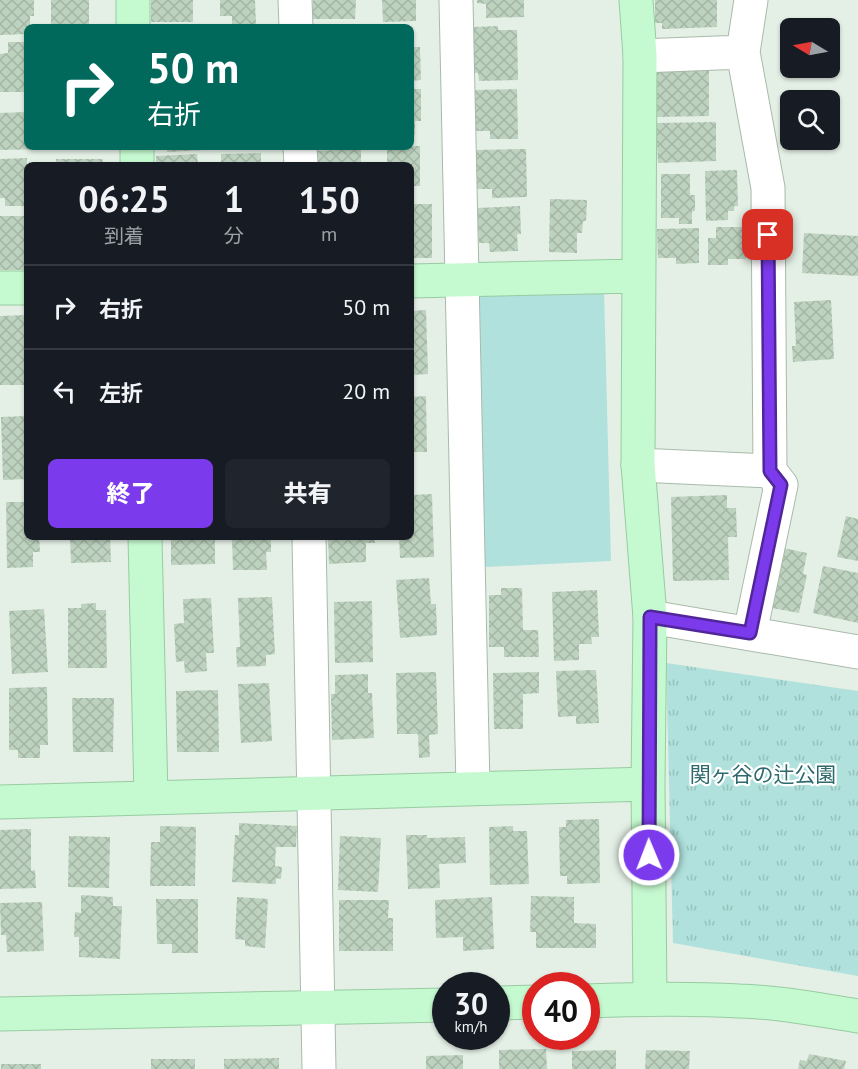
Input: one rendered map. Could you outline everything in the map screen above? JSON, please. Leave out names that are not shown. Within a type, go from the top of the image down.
[{"type":"street","points":[[133,0],[133,24]]},
{"type":"street","points":[[295,0],[296,24]]},
{"type":"street","points":[[456,0],[473,788]]},
{"type":"street","points":[[636,0],[640,56],[639,465],[650,617],[648,784],[651,999]]},
{"type":"street","points":[[750,0],[743,52],[768,188],[770,471],[781,485],[750,633]]},
{"type":"street","points":[[640,56],[743,52]]},
{"type":"street","points":[[414,281],[638,276]]},
{"type":"street","points":[[0,288],[24,288]]},
{"type":"street","points":[[639,465],[770,471]]},
{"type":"street","points":[[145,540],[151,797]]},
{"type":"street","points":[[309,540],[319,1069]]},
{"type":"street","points":[[650,617],[858,652]]},
{"type":"street","points":[[0,802],[648,784]]},
{"type":"street","points":[[600,1001],[741,1001],[858,1016]]},
{"type":"street","points":[[0,1014],[432,1005]]},
{"type":"green space","points":[[485,291],[604,291],[611,561],[486,567],[482,562],[472,308]]},
{"type":"green space","name":"関ヶ谷の辻公園","points":[[666,663],[858,691],[858,976],[673,943]]},
{"type":"building","points":[[0,0],[34,0],[34,16],[30,16],[30,24],[24,24],[24,34],[0,35]]},
{"type":"building","points":[[51,0],[89,0],[89,24],[51,24]]},
{"type":"building","points":[[151,0],[193,0],[193,22],[151,22]]},
{"type":"building","points":[[220,0],[255,0],[256,24],[232,24],[232,16],[220,16]]},
{"type":"building","points":[[313,0],[356,0],[355,19],[312,19]]},
{"type":"building","points":[[382,0],[416,0],[416,21],[383,22]]},
{"type":"building","points":[[477,0],[524,0],[524,17],[486,18],[486,4],[477,3]]},
{"type":"building","points":[[655,0],[717,0],[717,27],[662,29],[662,23],[655,23]]},
{"type":"building","points":[[498,26],[498,30],[517,30],[518,80],[479,81],[478,73],[470,72],[469,53],[474,53],[473,27]]},
{"type":"building","points":[[8,42],[24,42],[24,92],[0,92],[0,54],[8,53]]},
{"type":"building","points":[[414,47],[420,47],[421,80],[414,81]]},
{"type":"building","points":[[709,70],[709,116],[655,117],[655,71]]},
{"type":"building","points":[[414,89],[421,89],[421,121],[415,121],[415,135]]},
{"type":"building","points":[[517,89],[518,139],[490,139],[490,131],[476,131],[476,121],[471,122],[470,90]]},
{"type":"building","points":[[24,112],[24,150],[0,150],[0,113]]},
{"type":"building","points":[[716,122],[716,161],[658,163],[656,123]]},
{"type":"building","points":[[414,146],[420,146],[420,186],[414,186],[414,162],[387,162],[387,150],[414,150]]},
{"type":"building","points":[[526,149],[527,197],[492,198],[492,189],[477,189],[476,150]]},
{"type":"building","points":[[167,150],[204,150],[167,152]]},
{"type":"building","points":[[361,150],[361,162],[316,162],[315,151]]},
{"type":"building","points":[[261,153],[261,162],[221,162],[221,154]]},
{"type":"building","points":[[197,154],[198,162],[156,162],[156,156]]},
{"type":"building","points":[[27,158],[27,162],[24,162],[24,206],[5,206],[5,198],[0,198],[0,159]]},
{"type":"building","points":[[56,159],[103,159],[102,162],[56,162]]},
{"type":"building","points":[[737,170],[738,206],[734,206],[734,211],[728,211],[728,220],[706,221],[705,171]]},
{"type":"building","points":[[661,174],[690,174],[690,195],[695,195],[692,224],[679,224],[679,218],[661,218]]},
{"type":"building","points":[[550,199],[587,200],[586,221],[583,221],[582,233],[577,233],[577,253],[549,252]]},
{"type":"building","points":[[414,204],[432,204],[432,258],[414,258]]},
{"type":"building","points":[[520,206],[521,234],[517,234],[518,251],[490,252],[489,243],[479,243],[477,208]]},
{"type":"building","points":[[0,216],[24,216],[24,270],[0,270]]},
{"type":"building","points":[[716,227],[746,227],[746,259],[728,259],[728,265],[708,265],[708,238],[716,238]]},
{"type":"building","points":[[699,228],[699,263],[676,264],[676,258],[658,258],[657,229]]},
{"type":"building","points":[[804,233],[858,236],[858,276],[802,273]]},
{"type":"building","points":[[831,300],[834,359],[793,362],[792,346],[796,346],[794,302]]},
{"type":"building","points":[[426,310],[428,374],[414,375],[414,311]]},
{"type":"building","points":[[24,315],[24,385],[0,385],[0,316]]},
{"type":"building","points":[[426,396],[427,452],[414,452],[414,397]]},
{"type":"building","points":[[24,416],[24,479],[3,480],[1,417]]},
{"type":"building","points":[[432,494],[434,557],[400,558],[399,540],[414,540],[414,495]]},
{"type":"building","points":[[727,495],[727,508],[736,508],[737,537],[728,537],[729,580],[673,581],[671,497]]},
{"type":"building","points":[[6,502],[24,502],[24,540],[39,540],[40,552],[33,552],[33,567],[7,568]]},
{"type":"building","points":[[846,516],[858,519],[858,561],[837,557]]},
{"type":"building","points":[[70,540],[110,540],[111,562],[71,563]]},
{"type":"building","points":[[171,540],[215,540],[215,564],[171,565]]},
{"type":"building","points":[[232,540],[271,540],[271,552],[266,552],[267,570],[233,570]]},
{"type":"building","points":[[328,540],[374,540],[375,543],[366,543],[366,562],[329,564]]},
{"type":"building","points":[[783,548],[807,553],[803,574],[807,575],[799,613],[772,608]]},
{"type":"building","points":[[823,566],[858,573],[858,623],[813,613]]},
{"type":"building","points":[[429,578],[431,604],[436,604],[437,635],[400,638],[396,580]]},
{"type":"building","points":[[501,588],[522,588],[523,630],[538,630],[539,657],[504,657],[504,647],[489,647],[489,595],[501,595]]},
{"type":"building","points":[[597,590],[599,637],[591,637],[592,644],[579,644],[579,660],[554,661],[552,592]]},
{"type":"building","points":[[272,597],[275,654],[266,655],[266,666],[237,667],[236,647],[240,647],[238,598]]},
{"type":"building","points":[[211,598],[214,653],[206,653],[207,671],[185,673],[184,661],[176,662],[174,624],[184,623],[183,599]]},
{"type":"building","points":[[372,601],[373,662],[335,663],[334,602]]},
{"type":"building","points":[[96,603],[96,610],[106,610],[107,668],[68,668],[68,608],[81,608],[81,604]]},
{"type":"building","points":[[44,609],[48,672],[12,674],[9,611]]},
{"type":"building","points":[[596,670],[599,723],[576,724],[576,716],[558,717],[556,671]]},
{"type":"building","points":[[436,672],[438,734],[429,735],[430,757],[419,758],[418,734],[397,734],[396,673]]},
{"type":"building","points":[[539,672],[539,693],[523,694],[523,729],[494,729],[493,673]]},
{"type":"building","points":[[368,674],[368,693],[372,693],[374,738],[332,740],[331,694],[335,694],[335,675]]},
{"type":"building","points":[[269,683],[272,741],[241,743],[238,684]]},
{"type":"building","points":[[47,687],[48,745],[40,745],[40,758],[18,758],[18,750],[9,750],[9,688]]},
{"type":"building","points":[[218,690],[219,752],[177,752],[176,691]]},
{"type":"building","points":[[72,698],[114,698],[113,752],[73,752]]},
{"type":"building","points":[[599,819],[600,883],[567,884],[567,876],[560,876],[559,827],[566,827],[566,820]]},
{"type":"building","points":[[239,823],[297,826],[296,847],[276,847],[275,866],[282,867],[281,879],[276,878],[276,884],[232,882],[235,835],[239,835]]},
{"type":"building","points":[[160,826],[196,827],[195,886],[150,886],[151,842],[160,842]]},
{"type":"building","points":[[513,826],[513,831],[527,831],[529,884],[490,885],[489,827]]},
{"type":"building","points":[[31,829],[31,871],[35,870],[36,888],[0,889],[0,830]]},
{"type":"building","points":[[406,835],[427,835],[427,838],[465,837],[466,863],[439,864],[440,888],[408,889]]},
{"type":"building","points":[[69,836],[110,837],[109,888],[68,887]]},
{"type":"building","points":[[340,836],[381,838],[378,892],[338,890]]},
{"type":"building","points":[[81,895],[113,897],[113,906],[122,906],[120,959],[79,957],[79,937],[74,937],[75,912],[81,913]]},
{"type":"building","points":[[531,896],[574,897],[574,923],[596,924],[596,948],[536,948],[536,932],[530,932]]},
{"type":"building","points":[[237,897],[268,899],[265,948],[245,946],[245,940],[235,939]]},
{"type":"building","points":[[492,897],[494,949],[463,951],[463,937],[436,938],[435,900]]},
{"type":"building","points":[[156,899],[198,899],[198,953],[172,953],[172,944],[157,944]]},
{"type":"building","points":[[339,900],[389,900],[388,918],[393,918],[393,951],[339,951]]},
{"type":"building","points":[[42,902],[44,951],[7,952],[6,935],[1,935],[0,903]]},
{"type":"building","points":[[499,1050],[546,1050],[547,1069],[499,1069]]},
{"type":"building","points":[[616,1050],[616,1069],[572,1069],[572,1051]]},
{"type":"building","points":[[646,1050],[690,1051],[689,1069],[645,1069]]},
{"type":"building","points":[[809,1054],[846,1061],[844,1069],[798,1069],[800,1060],[807,1061]]},
{"type":"building","points":[[463,1055],[463,1069],[426,1069],[426,1056]]},
{"type":"building","points":[[279,1058],[279,1069],[224,1069],[224,1059]]},
{"type":"building","points":[[151,1059],[195,1059],[195,1069],[151,1069]]},
{"type":"building","points":[[1,1064],[41,1064],[41,1069],[1,1069]]},
{"type":"route","points":[[649,855],[650,617],[750,633],[781,485],[770,471],[768,235]]}]
